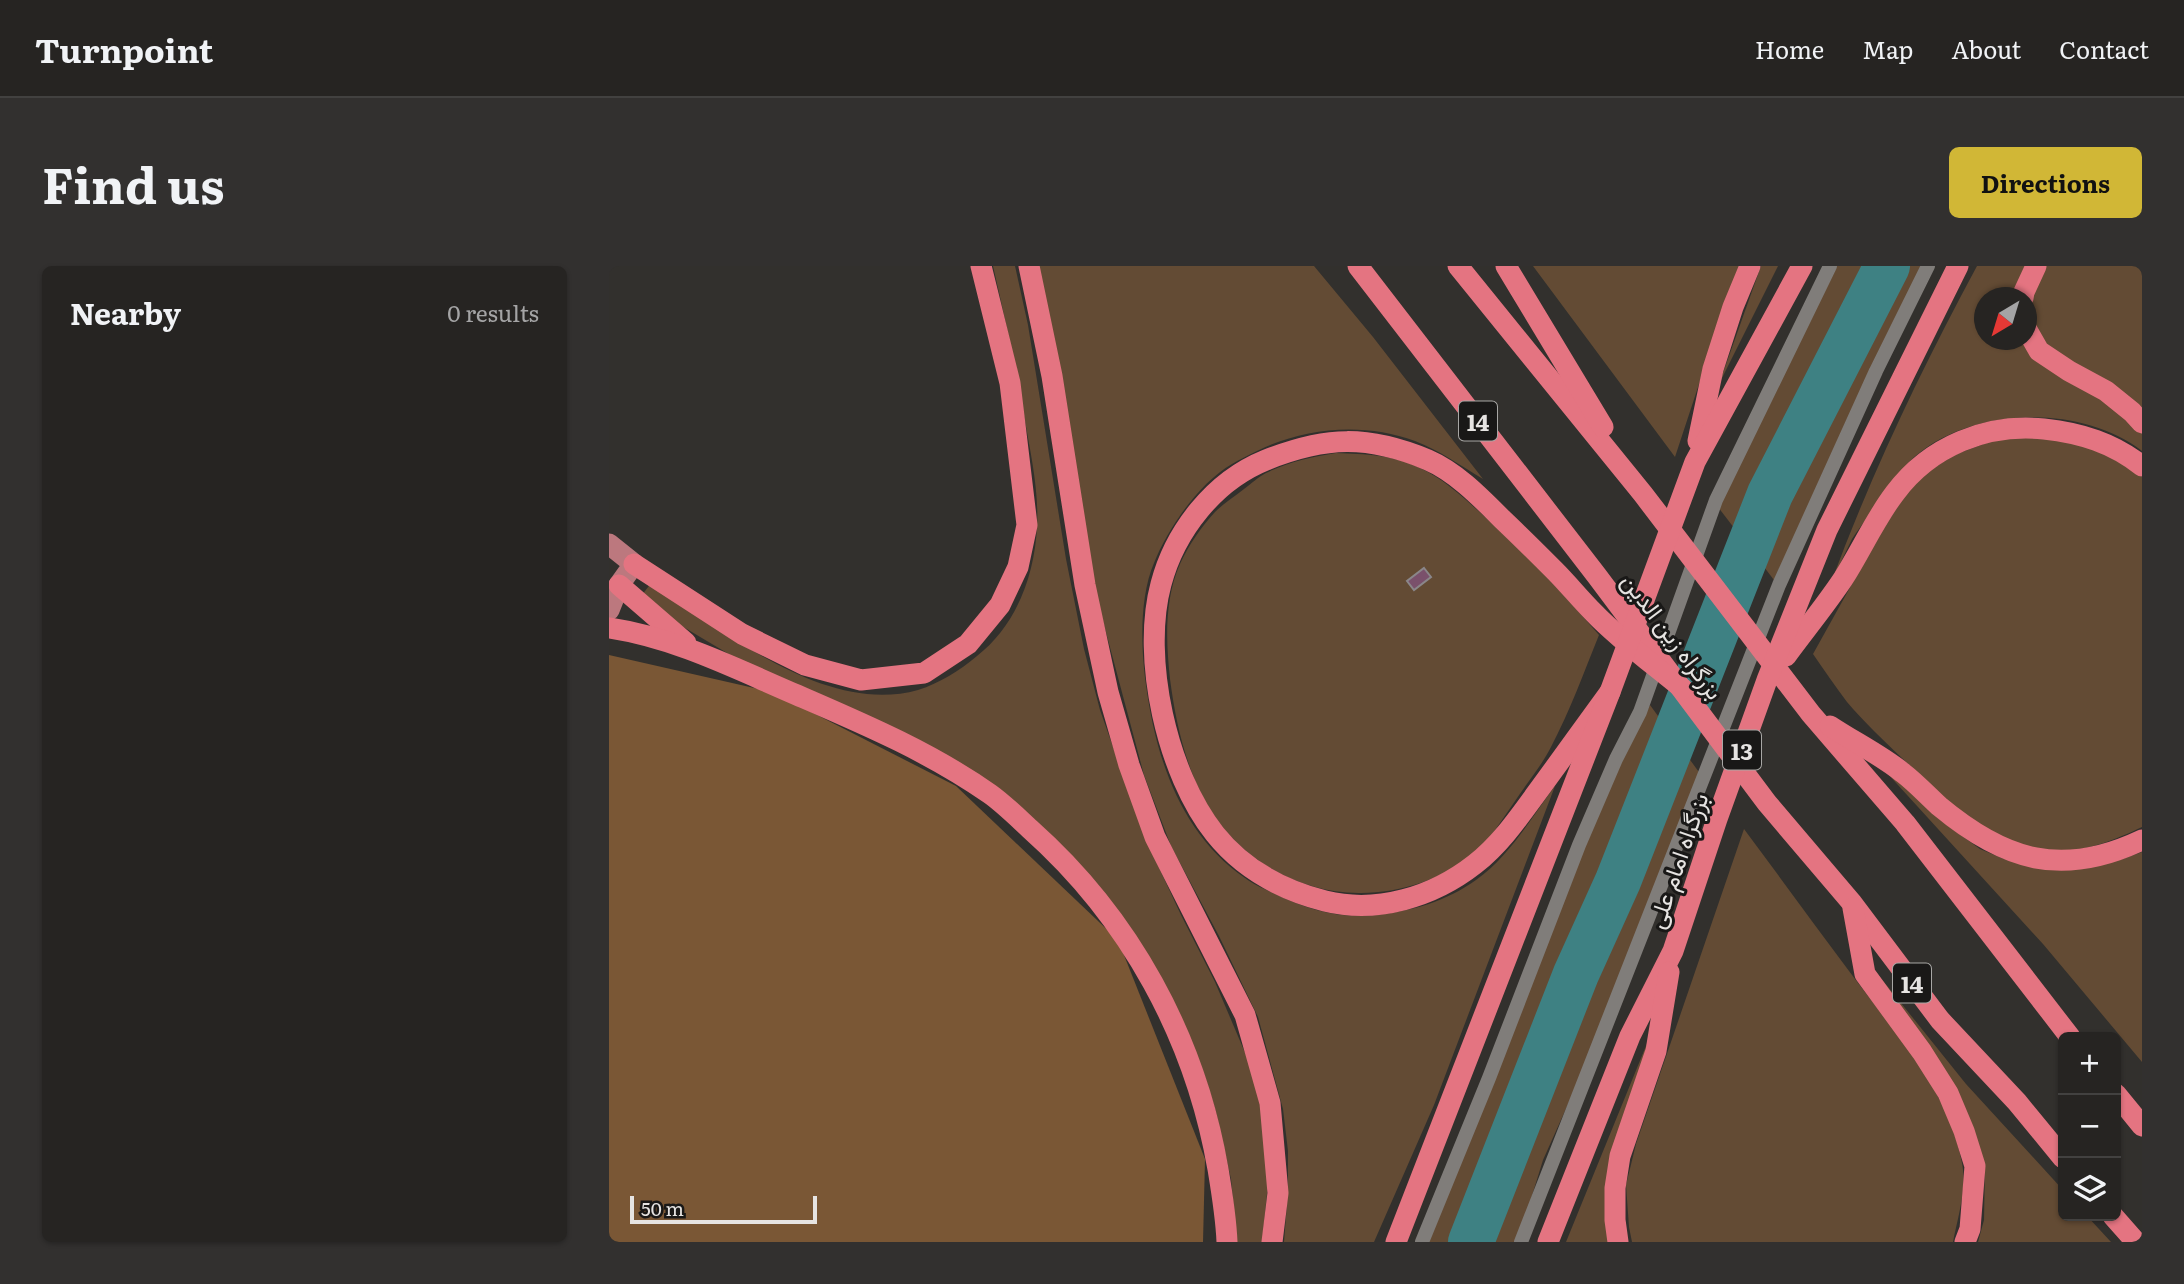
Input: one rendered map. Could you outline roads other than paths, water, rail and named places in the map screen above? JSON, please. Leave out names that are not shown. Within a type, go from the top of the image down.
[{"type":"highway","points":[[634,564],[742,634],[805,665],[861,680],[923,673],[968,645],[1000,605],[1018,567],[1027,525],[1010,383],[981,266]]},
{"type":"highway","points":[[1028,266],[1052,376],[1085,585],[1108,692],[1129,765],[1155,837],[1245,1015],[1270,1103],[1278,1193],[1272,1242]]},
{"type":"highway","name":"بزرگراه زین الدین","points":[[1358,266],[1597,576],[1767,803],[1852,903],[1940,1020],[2017,1101],[2058,1152]]},
{"type":"highway","points":[[1458,266],[1643,495],[1811,714],[1905,824],[2066,1032]]},
{"type":"highway","points":[[1506,266],[1643,495]]},
{"type":"highway","points":[[1695,462],[1713,369],[1733,307],[1750,266]]},
{"type":"highway","points":[[1396,1242],[1610,692],[1695,462],[1802,266]]},
{"type":"highway","name":"بزرگراه امام علی","points":[[1548,1242],[1630,1036],[1673,951],[1767,680],[1827,530],[1958,266]]},
{"type":"highway","points":[[2026,287],[2036,266]]},
{"type":"highway","points":[[2037,348],[2069,371],[2106,391],[2142,423]]},
{"type":"highway","points":[[1767,680],[1842,580],[1893,495],[1907,478],[1936,454],[1957,442],[2002,429],[2027,427],[2076,433],[2107,443],[2142,466]]},
{"type":"highway","points":[[1610,692],[1496,846],[1475,864],[1445,885],[1414,897],[1375,906],[1338,904],[1299,894],[1262,877],[1215,834],[1187,790],[1172,750],[1159,695],[1155,643],[1157,603],[1166,566],[1187,528],[1209,498],[1239,474],[1277,456],[1316,444],[1342,440],[1368,443],[1402,450],[1434,463],[1484,500],[1596,615],[1683,689]]},
{"type":"highway","points":[[614,581],[695,651]]},
{"type":"highway","points":[[609,628],[642,633],[695,651],[894,738],[937,760],[992,795],[1051,847],[1103,905],[1149,973],[1182,1041],[1211,1127],[1226,1219],[1227,1242]]},
{"type":"highway","points":[[1811,714],[1903,772],[1975,833],[2014,853],[2055,861],[2077,860],[2098,857],[2142,840]]},
{"type":"highway","points":[[1852,903],[1865,974],[1922,1052],[1948,1093],[1964,1131],[1975,1166],[1970,1229],[1965,1242]]},
{"type":"highway","points":[[1618,1242],[1615,1188],[1620,1156],[1656,1051],[1673,951]]},
{"type":"highway","points":[[2117,1095],[2142,1126]]},
{"type":"highway","points":[[2117,1221],[2136,1242]]},
{"type":"main road","points":[[609,544],[634,564],[614,581],[609,610]]},
{"type":"lane","points":[[1422,1242],[1579,845],[1616,759],[1640,712],[1716,500],[1829,266]]},
{"type":"lane","points":[[1521,1242],[1779,585],[1876,371],[1928,266]]},
{"type":"waterway","points":[[1471,1242],[1576,974],[1618,881],[1770,494],[1887,266]]}]
